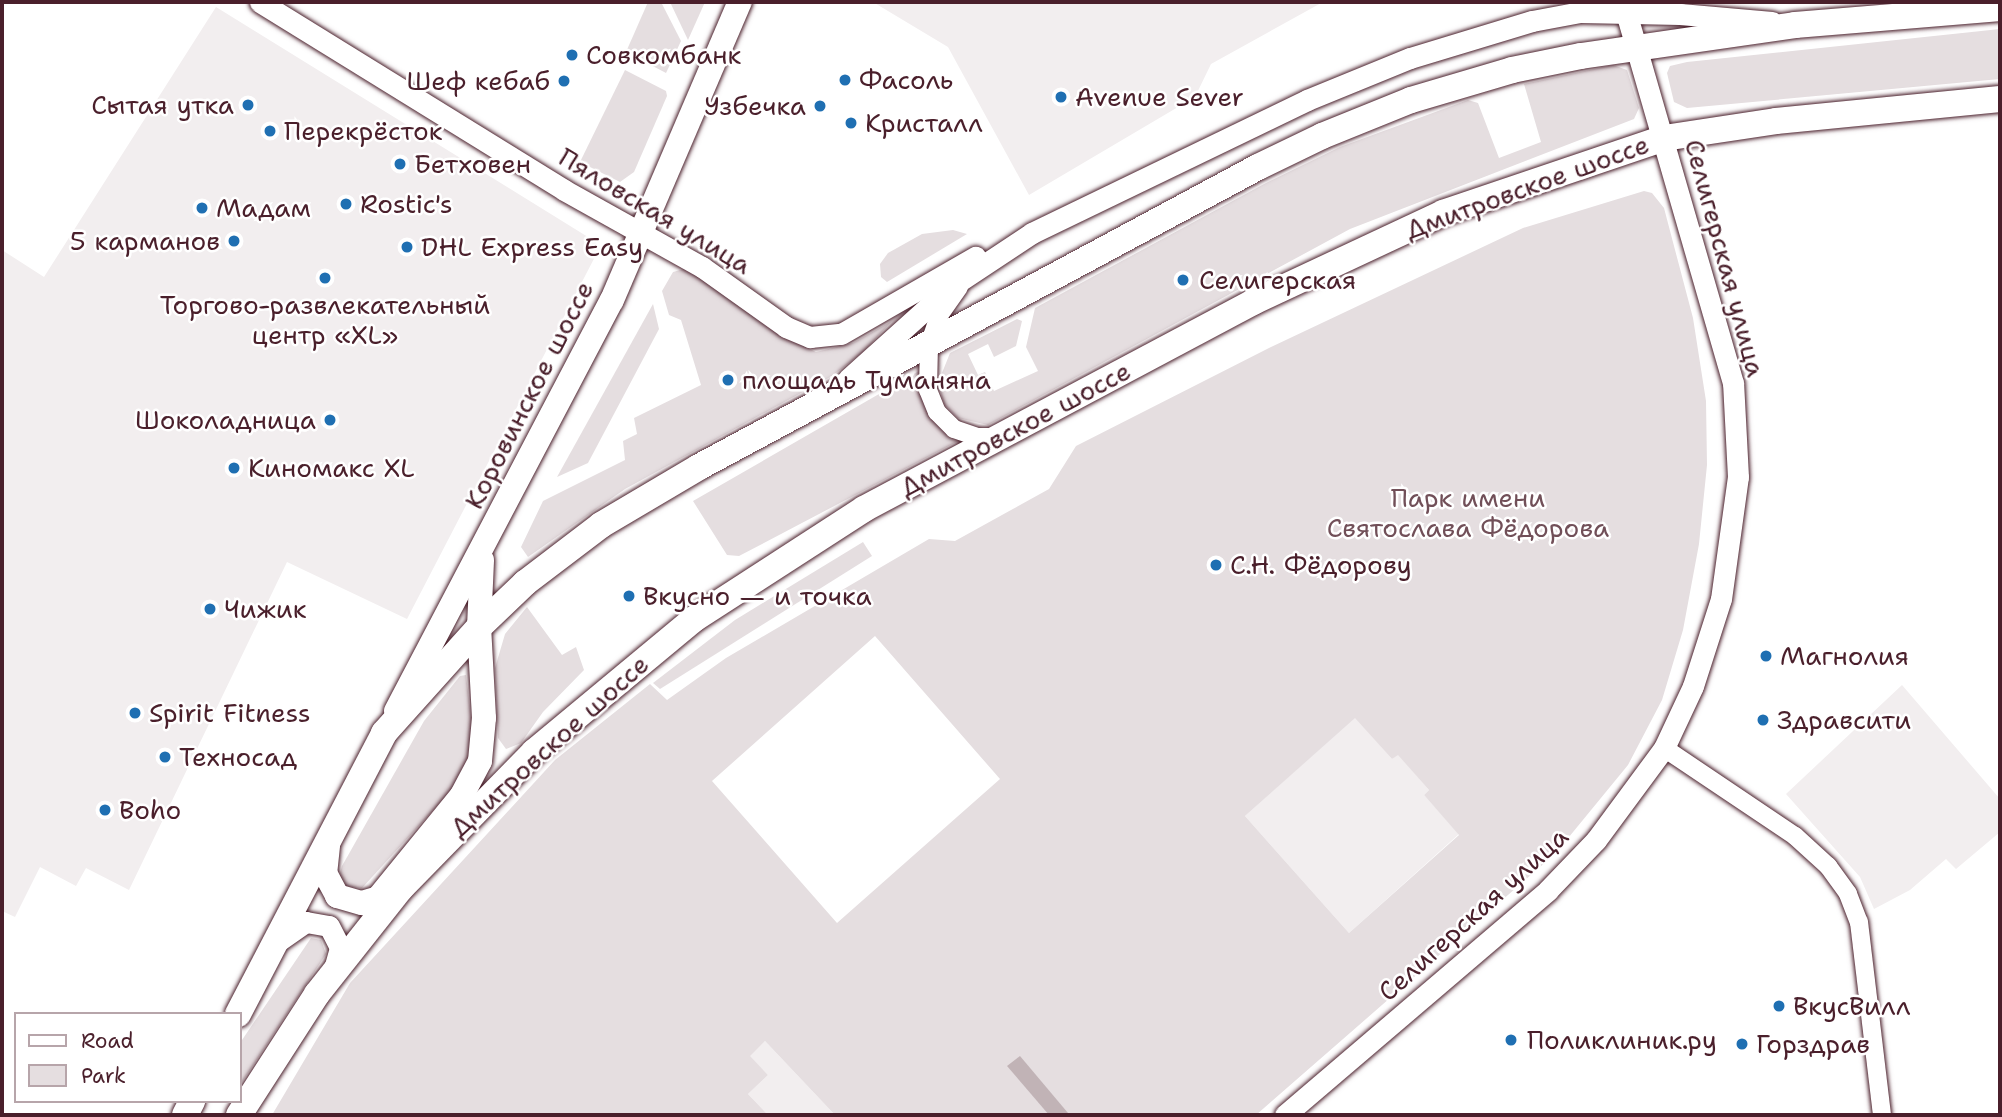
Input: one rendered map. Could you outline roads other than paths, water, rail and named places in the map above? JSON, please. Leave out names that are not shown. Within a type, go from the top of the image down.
[{"type":"main road","name":"Коровинское шоссе","points":[[384,733],[486,545],[642,235],[740,2]]},
{"type":"main road","points":[[239,1012],[328,846],[384,733],[479,627],[525,583],[601,525],[699,467],[1322,135],[1411,100],[1512,71],[1636,49],[1795,25],[2000,8]]},
{"type":"main road","name":"Дмитровское шоссе","points":[[239,1115],[332,974],[401,888],[543,744],[694,619],[864,509],[1358,250],[1443,213],[1664,138],[1776,121],[2000,99]]},
{"type":"main road","name":"Коровинское шоссе","points":[[479,627],[479,578],[486,545]]},
{"type":"main road","name":"Дмитровское шоссе","points":[[357,942],[376,900],[462,795],[480,761],[484,718],[479,627]]},
{"type":"main road","points":[[328,846],[325,873],[332,891],[349,902],[376,900],[401,888]]},
{"type":"street","name":"Пяловская улица","points":[[260,2],[642,235],[702,267],[786,327],[824,338],[864,322],[946,270],[1032,233]]},
{"type":"street","points":[[1561,15],[1579,2]]},
{"type":"street","points":[[817,406],[969,273],[1032,233],[1307,100],[1410,58],[1561,15],[1624,7],[1795,25]]},
{"type":"street","name":"Селигерская улица","points":[[1285,1115],[1568,870],[1625,804],[1664,748],[1692,686],[1721,599],[1738,477],[1730,371],[1624,7]]},
{"type":"street","points":[[969,273],[939,316],[929,345],[928,390],[945,421],[977,437],[1012,432]]},
{"type":"street","points":[[1664,748],[1795,836],[1828,866],[1847,894],[1859,922],[1882,1115]]},
{"type":"street","points":[[272,950],[292,928],[322,922],[339,940],[339,958],[332,974]]},
{"type":"place","name":"Совкомбанк","points":[[572,55]]},
{"type":"place","name":"Фасоль","points":[[845,80]]},
{"type":"place","name":"Шеф кебаб","points":[[564,81]]},
{"type":"place","name":"Avenue Sever","points":[[1061,97]]},
{"type":"place","name":"Сытая утка","points":[[248,105]]},
{"type":"place","name":"Узбечка","points":[[820,106]]},
{"type":"place","name":"Кристалл","points":[[851,123]]},
{"type":"place","name":"Перекрёсток","points":[[270,131]]},
{"type":"place","name":"Бетховен","points":[[400,164]]},
{"type":"place","name":"Rostic's","points":[[346,204]]},
{"type":"place","name":"Мадам","points":[[202,208]]},
{"type":"place","name":"5 карманов","points":[[234,241]]},
{"type":"place","name":"DHL Express Easy","points":[[407,247]]},
{"type":"place","name":"Торгово-развлекательный центр «XL»","points":[[325,278]]},
{"type":"place","name":"Селигерская","points":[[1183,280]]},
{"type":"place","name":"площадь Туманяна","points":[[728,380]]},
{"type":"place","name":"Шоколадница","points":[[330,420]]},
{"type":"place","name":"Киномакс XL","points":[[234,468]]},
{"type":"place","name":"С.Н. Фёдорову","points":[[1216,565]]},
{"type":"place","name":"Вкусно — и точка","points":[[629,596]]},
{"type":"place","name":"Чижик","points":[[210,609]]},
{"type":"place","name":"Магнолия","points":[[1766,656]]},
{"type":"place","name":"Spirit Fitness","points":[[135,713]]},
{"type":"place","name":"Здравсити","points":[[1763,720]]},
{"type":"place","name":"Техносад","points":[[165,757]]},
{"type":"place","name":"Boho","points":[[105,810]]},
{"type":"place","name":"ВкусВилл","points":[[1779,1006]]},
{"type":"place","name":"Поликлиник.ру","points":[[1511,1040]]},
{"type":"place","name":"Горздрав","points":[[1742,1044]]},
{"type":"park label","name":"Парк имени Святослава Фёдорова","points":[[1468,513]]}]
